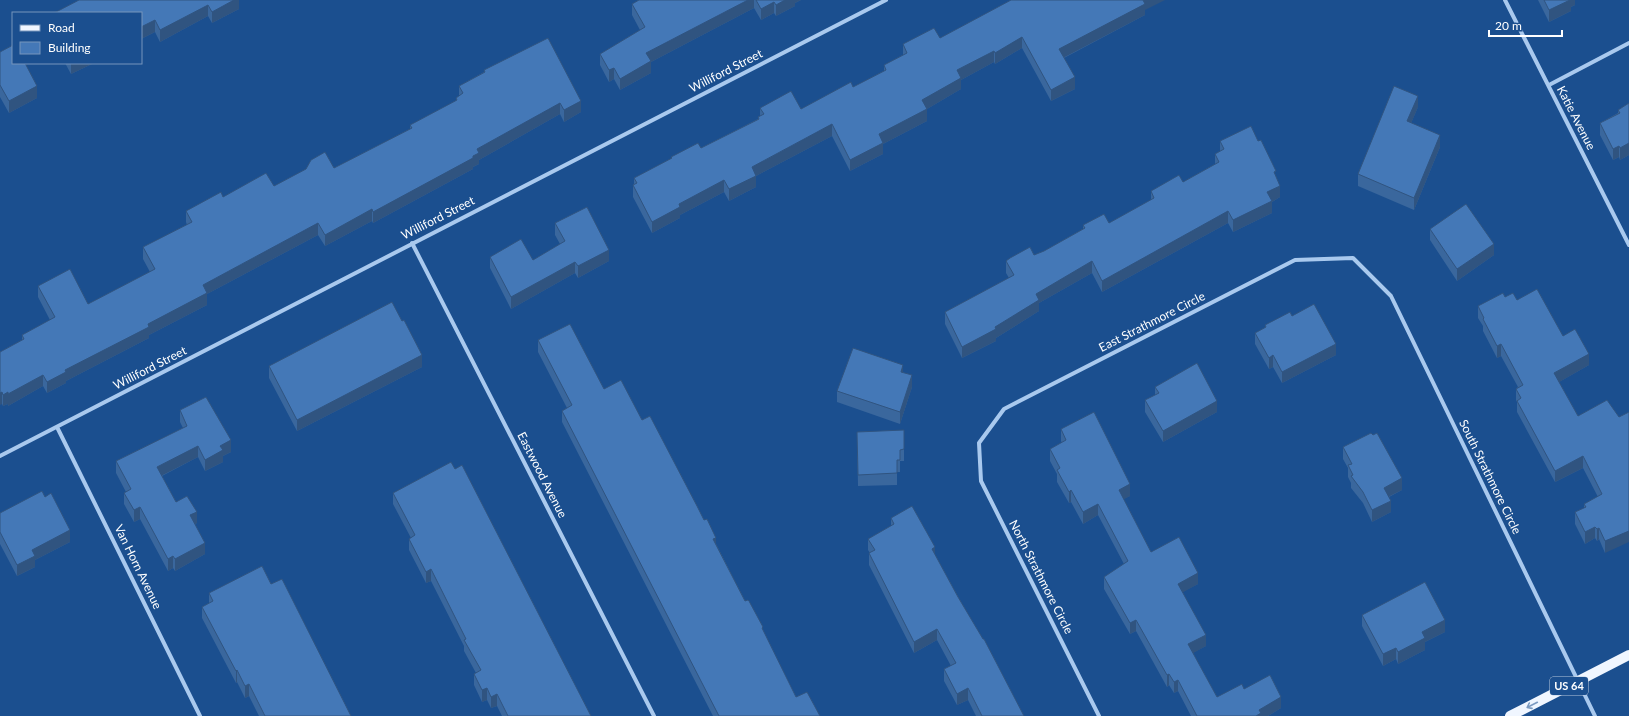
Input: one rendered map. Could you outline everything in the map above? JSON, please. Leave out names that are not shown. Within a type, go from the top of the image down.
[{"type":"main road","name":"US 64","points":[[1510,716],[1629,656]]},
{"type":"street","name":"Williford Street","points":[[0,456],[886,0]]},
{"type":"street","name":"Katie Avenue","points":[[1505,0],[1629,245]]},
{"type":"street","points":[[1549,86],[1629,43]]},
{"type":"street","name":"Eastwood Avenue","points":[[412,243],[654,716]]},
{"type":"street","name":"East Strathmore Circle","points":[[979,443],[1004,409],[1295,260],[1353,258]]},
{"type":"street","name":"South Strathmore Circle","points":[[1353,258],[1391,296],[1595,716]]},
{"type":"street","name":"Van Horn Avenue","points":[[57,427],[200,716]]},
{"type":"street","name":"North Strathmore Circle","points":[[979,443],[981,481],[1099,716]]},
{"type":"building","points":[[79,0],[234,0],[212,12],[208,5],[160,30],[155,20],[142,26],[142,12],[56,12]]},
{"type":"building","points":[[639,0],[748,0],[646,53],[651,61],[620,79],[614,68],[609,70],[600,54],[645,27],[632,4]]},
{"type":"building","points":[[756,0],[785,0],[776,5],[774,2],[761,9]]},
{"type":"building","points":[[1011,0],[1143,0],[1145,4],[1059,49],[1075,77],[1051,90],[1022,37],[995,53],[994,51],[957,70],[961,78],[922,100],[927,109],[879,134],[883,143],[850,160],[832,124],[752,167],[756,176],[729,189],[724,180],[679,204],[680,207],[652,222],[633,185],[637,183],[634,178],[698,143],[701,148],[759,119],[758,117],[764,114],[760,108],[791,91],[801,109],[851,82],[853,87],[886,70],[884,65],[907,53],[903,44],[934,28],[940,38]]},
{"type":"building","points":[[1544,0],[1570,0],[1549,10]]},
{"type":"building","points":[[548,38],[581,101],[564,110],[560,103],[477,149],[479,153],[473,156],[473,158],[373,212],[372,209],[325,235],[318,223],[203,285],[207,293],[148,324],[149,327],[65,370],[66,372],[47,382],[43,375],[8,394],[8,392],[3,395],[2,392],[0,393],[0,352],[24,339],[22,335],[55,317],[38,286],[70,269],[88,304],[155,269],[143,247],[192,222],[186,211],[221,192],[223,197],[266,173],[274,186],[306,169],[311,160],[325,152],[334,168],[412,128],[410,125],[457,100],[456,98],[463,93],[459,86],[485,72],[484,70]]},
{"type":"building","points":[[12,46],[12,64],[26,64],[37,86],[9,101],[0,85],[0,52]]},
{"type":"building","points":[[1394,86],[1418,96],[1407,121],[1440,135],[1414,198],[1358,174]]},
{"type":"building","points":[[1629,103],[1629,143],[1620,148],[1619,146],[1613,149],[1600,123],[1620,113],[1618,110]]},
{"type":"building","points":[[1251,126],[1258,141],[1261,140],[1276,171],[1274,172],[1280,186],[1267,192],[1272,201],[1233,220],[1228,211],[1102,281],[1092,261],[1036,294],[1039,300],[995,327],[996,329],[962,347],[945,312],[1014,275],[1006,261],[1030,247],[1034,255],[1044,251],[1085,228],[1083,225],[1104,214],[1109,223],[1154,198],[1151,191],[1179,175],[1183,182],[1219,162],[1215,154],[1224,149],[1220,141]]},
{"type":"building","points":[[1466,204],[1494,244],[1457,269],[1430,229]]},
{"type":"building","points":[[587,207],[609,250],[578,266],[575,262],[511,297],[490,257],[521,239],[533,260],[565,241],[555,223]]},
{"type":"building","points":[[1537,289],[1563,336],[1575,329],[1589,354],[1554,373],[1578,416],[1607,400],[1619,417],[1629,412],[1629,531],[1605,541],[1599,528],[1597,529],[1595,527],[1585,532],[1575,512],[1586,507],[1584,504],[1602,494],[1583,456],[1555,471],[1517,401],[1521,398],[1516,389],[1523,385],[1501,344],[1497,346],[1478,306],[1503,293],[1505,297],[1513,293],[1517,300]]},
{"type":"building","points":[[392,302],[402,321],[404,320],[422,355],[297,420],[269,366]]},
{"type":"building","points":[[1314,304],[1336,344],[1282,372],[1273,355],[1269,358],[1255,333],[1266,327],[1265,325],[1290,312],[1292,316]]},
{"type":"building","points":[[570,324],[604,389],[621,380],[642,420],[650,416],[704,520],[707,519],[716,538],[713,539],[745,601],[749,601],[763,627],[762,628],[796,697],[807,692],[820,716],[719,716],[562,411],[572,405],[538,340]]},
{"type":"building","points":[[853,348],[903,365],[901,372],[912,375],[900,412],[837,391]]},
{"type":"building","points":[[1197,363],[1217,401],[1163,431],[1145,400],[1159,393],[1155,387]]},
{"type":"building","points":[[206,397],[231,440],[220,446],[223,450],[205,460],[198,446],[157,467],[176,502],[187,496],[197,512],[190,515],[205,543],[175,559],[173,556],[168,559],[140,507],[134,510],[124,493],[131,489],[116,461],[187,426],[180,410]]},
{"type":"building","points":[[1094,412],[1130,484],[1119,490],[1151,552],[1179,537],[1198,573],[1178,584],[1206,635],[1188,644],[1217,697],[1242,684],[1244,689],[1270,675],[1281,697],[1259,710],[1261,713],[1256,716],[1197,716],[1178,680],[1174,682],[1169,674],[1167,675],[1136,620],[1130,623],[1104,577],[1128,561],[1098,504],[1083,512],[1071,490],[1069,492],[1057,470],[1060,468],[1050,449],[1066,440],[1061,429]]},
{"type":"building","points":[[904,430],[904,449],[900,450],[900,460],[897,460],[897,473],[858,475],[857,432]]},
{"type":"building","points":[[1371,433],[1373,435],[1377,433],[1402,478],[1384,488],[1391,501],[1372,510],[1363,492],[1351,476],[1353,475],[1348,465],[1352,464],[1343,447]]},
{"type":"building","points":[[451,462],[455,469],[462,465],[591,716],[508,716],[497,694],[491,697],[487,688],[482,690],[474,674],[481,670],[464,640],[466,639],[431,569],[426,572],[409,539],[415,535],[393,493]]},
{"type":"building","points":[[42,491],[45,497],[51,493],[70,530],[32,550],[35,556],[17,565],[0,532],[0,513]]},
{"type":"building","points":[[912,506],[935,547],[932,549],[958,597],[984,639],[1024,716],[982,716],[968,688],[957,694],[944,669],[956,663],[937,629],[914,642],[869,553],[875,550],[868,539],[894,524],[891,518]]},
{"type":"building","points":[[262,566],[271,584],[282,579],[351,716],[265,716],[249,684],[245,686],[237,670],[236,671],[202,607],[213,601],[209,593]]},
{"type":"building","points":[[1425,582],[1445,620],[1422,632],[1425,638],[1398,652],[1396,648],[1383,654],[1362,615]]}]
